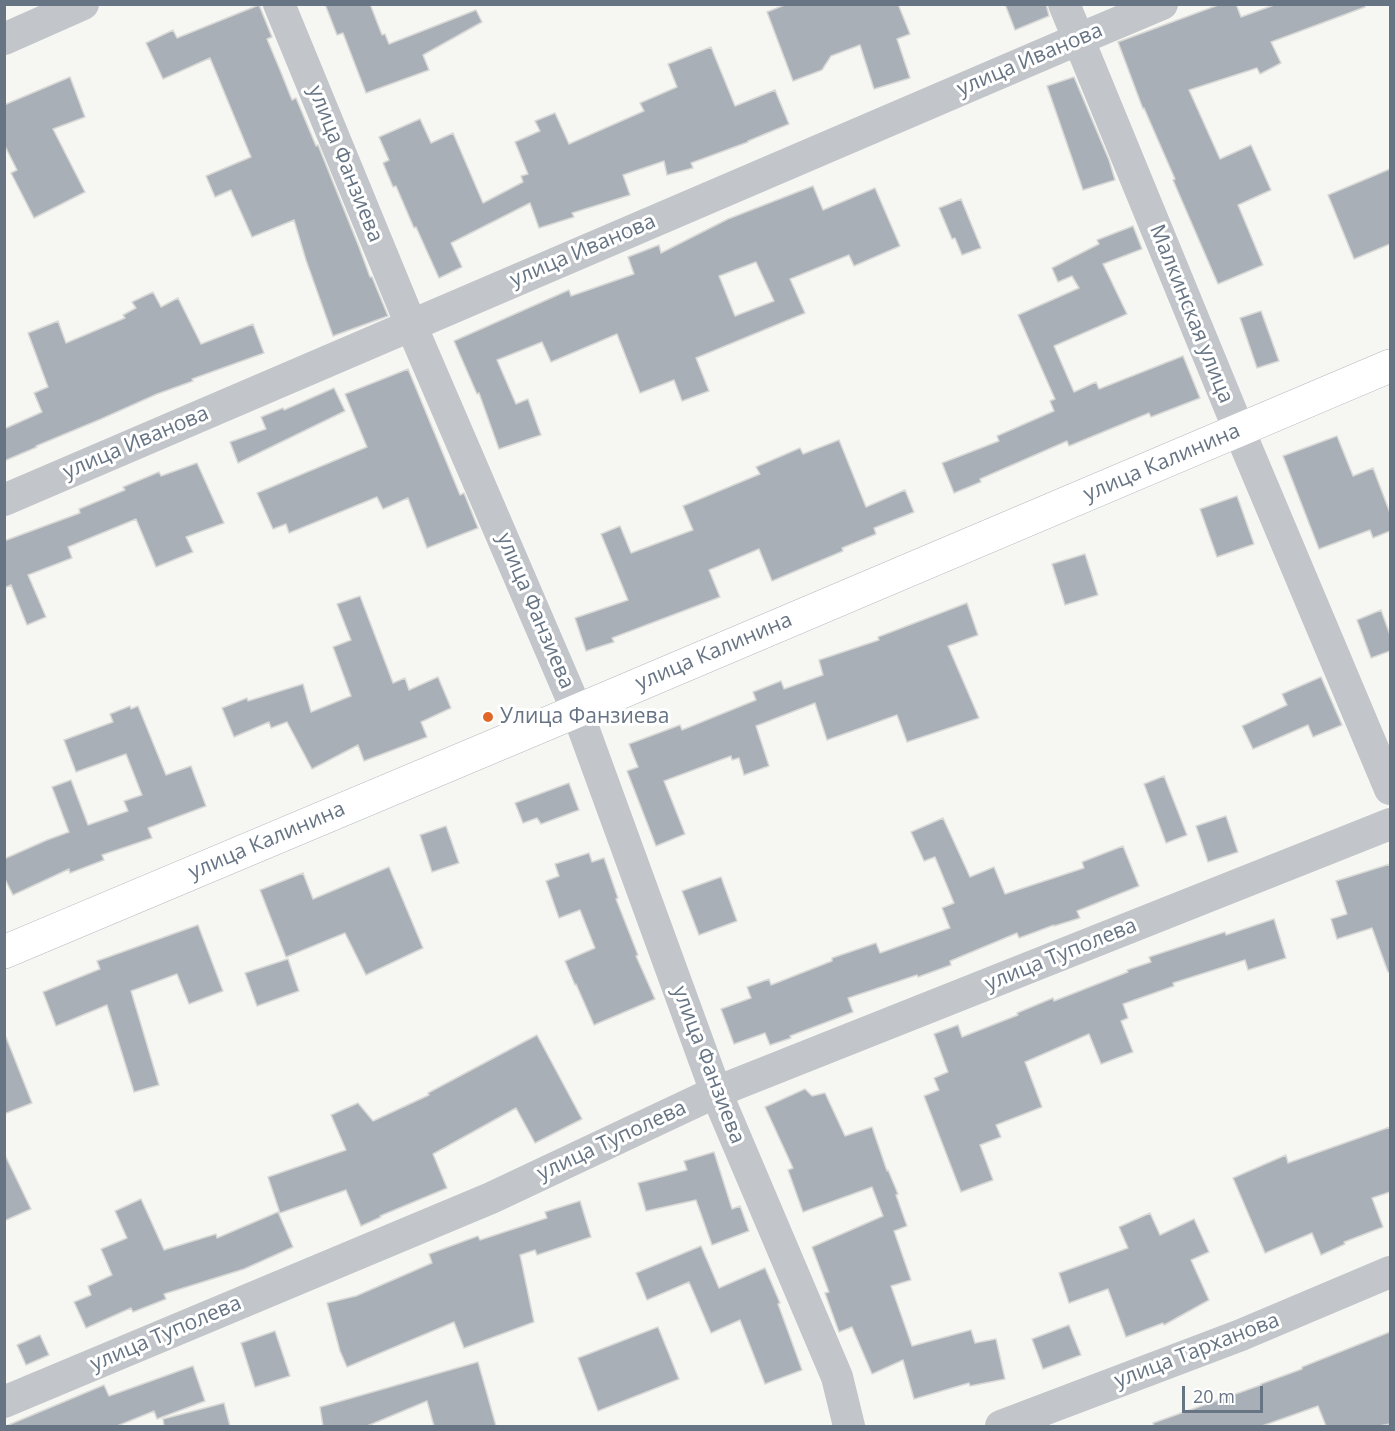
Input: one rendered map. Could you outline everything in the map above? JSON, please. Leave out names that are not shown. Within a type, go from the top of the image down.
[{"type":"street","points":[[4,39],[83,4]]},
{"type":"street","name":"улица Фанзиева","points":[[279,4],[411,325],[578,711],[716,1092],[837,1377],[849,1426]]},
{"type":"street","name":"Малкинская улица","points":[[1064,4],[1390,789]]},
{"type":"street","name":"улица Иванова","points":[[4,500],[1162,4]]},
{"type":"street","name":"улица Калинина","points":[[4,952],[1390,366]]},
{"type":"street","name":"улица Туполева","points":[[4,1402],[490,1198],[716,1092],[1390,824]]},
{"type":"street","name":"улица Тарханова","points":[[1001,1426],[1241,1335],[1390,1272]]},
{"type":"building","points":[[325,4],[370,4],[382,35],[385,34],[389,44],[476,10],[482,22],[423,55],[429,70],[366,93],[343,33],[337,35]]},
{"type":"building","points":[[787,4],[898,4],[910,34],[897,39],[910,78],[874,89],[860,45],[831,56],[822,70],[793,81],[767,12]]},
{"type":"building","points":[[1005,4],[1046,4],[1049,16],[1015,30]]},
{"type":"building","points":[[1221,4],[1236,4],[1241,17],[1277,4],[1365,4],[1365,7],[1271,42],[1281,63],[1260,74],[1257,68],[1189,90],[1220,159],[1251,145],[1271,190],[1238,205],[1263,265],[1218,284],[1173,180],[1175,179],[1143,109],[1118,42]]},
{"type":"building","points":[[259,5],[272,37],[267,39],[292,100],[296,98],[316,146],[318,145],[370,277],[372,277],[388,316],[333,336],[294,220],[252,237],[231,190],[215,197],[206,176],[251,157],[210,58],[163,79],[146,43],[173,30],[177,38]]},
{"type":"building","points":[[711,47],[735,106],[775,90],[789,124],[691,163],[693,168],[667,175],[664,161],[623,175],[630,195],[572,213],[574,217],[539,228],[530,203],[451,243],[462,267],[439,278],[396,186],[393,187],[383,163],[389,160],[379,137],[420,119],[431,143],[453,133],[483,203],[523,182],[521,176],[528,174],[515,142],[540,131],[535,121],[555,113],[569,144],[644,111],[640,103],[677,87],[668,64]]},
{"type":"building","points":[[70,77],[85,117],[53,129],[85,192],[34,218],[11,173],[17,170],[4,144],[4,105]]},
{"type":"building","points":[[1074,77],[1109,160],[1115,180],[1083,190],[1047,86]]},
{"type":"building","points":[[1390,169],[1390,244],[1354,259],[1328,195]]},
{"type":"building","points":[[813,186],[823,210],[875,188],[900,246],[854,266],[849,255],[790,279],[805,313],[696,358],[709,391],[682,401],[674,380],[640,393],[617,334],[551,362],[542,342],[497,360],[516,404],[528,399],[541,435],[499,449],[479,393],[477,394],[454,341],[569,290],[571,296],[634,274],[628,257],[659,245],[661,253],[728,219]],"holes":[[[756,262],[774,301],[735,316],[719,276]]]},
{"type":"building","points":[[961,199],[981,248],[962,255],[955,238],[952,239],[939,208]]},
{"type":"building","points":[[1133,226],[1142,249],[1103,264],[1127,314],[1054,346],[1074,392],[1096,382],[1099,389],[1183,356],[1200,398],[1151,417],[1149,413],[1069,446],[1067,441],[980,479],[981,482],[954,493],[942,463],[999,441],[997,436],[1054,411],[1050,401],[1055,399],[1018,315],[1079,288],[1072,276],[1058,282],[1052,268],[1099,244],[1097,240]]},
{"type":"building","points":[[153,292],[161,307],[178,298],[201,344],[253,324],[264,353],[192,379],[193,381],[157,394],[4,461],[4,429],[42,412],[34,393],[48,387],[28,333],[58,321],[66,343],[125,318],[123,315],[136,308],[132,302]]},
{"type":"building","points":[[1261,311],[1279,361],[1257,368],[1240,318]]},
{"type":"building","points":[[408,369],[460,495],[464,493],[478,528],[427,548],[408,498],[383,509],[377,497],[289,533],[286,524],[273,529],[257,493],[367,447],[345,394]]},
{"type":"building","points":[[334,388],[345,411],[238,463],[230,442],[266,429],[261,417],[283,408],[284,410]]},
{"type":"building","points":[[1337,436],[1353,476],[1373,468],[1390,513],[1390,531],[1373,538],[1370,530],[1319,549],[1283,456]]},
{"type":"building","points":[[839,440],[866,507],[905,490],[914,512],[874,528],[876,534],[842,548],[843,551],[772,581],[759,549],[709,570],[720,597],[612,638],[614,642],[586,651],[575,618],[628,600],[601,534],[620,526],[631,553],[693,530],[683,506],[760,474],[756,467],[800,448],[803,454]]},
{"type":"building","points":[[197,463],[224,523],[186,537],[193,552],[156,567],[136,519],[68,547],[72,558],[28,575],[46,617],[27,625],[11,585],[4,588],[4,541],[80,513],[79,509],[125,490],[123,487],[159,472],[161,476]]},
{"type":"building","points":[[1237,496],[1254,544],[1217,557],[1200,509]]},
{"type":"building","points":[[1085,554],[1098,595],[1065,605],[1052,564]]},
{"type":"building","points":[[360,596],[393,683],[405,678],[409,690],[438,677],[451,708],[421,722],[427,737],[364,761],[358,745],[312,769],[287,722],[271,728],[269,722],[234,737],[222,708],[247,698],[248,701],[303,684],[311,712],[351,696],[333,647],[351,640],[337,604]]},
{"type":"building","points":[[967,603],[978,635],[948,646],[979,718],[907,742],[897,715],[827,740],[815,703],[756,726],[769,766],[744,775],[739,758],[732,760],[731,756],[664,781],[685,834],[656,846],[627,771],[638,767],[629,744],[680,725],[682,730],[756,700],[753,692],[781,681],[784,689],[823,675],[819,660],[879,640],[878,637]]},
{"type":"building","points":[[1381,610],[1390,635],[1390,651],[1371,658],[1357,620]]},
{"type":"building","points":[[1321,677],[1342,725],[1313,737],[1308,725],[1253,749],[1242,726],[1287,705],[1282,694]]},
{"type":"building","points":[[130,706],[131,709],[138,706],[166,775],[191,766],[206,806],[148,828],[152,838],[102,855],[104,860],[70,873],[69,869],[13,895],[4,877],[4,859],[69,832],[52,787],[71,780],[88,825],[128,811],[124,801],[142,795],[126,754],[76,772],[64,740],[113,722],[110,714]]},
{"type":"building","points":[[1164,776],[1187,835],[1166,843],[1144,784]]},
{"type":"building","points":[[569,783],[579,810],[541,824],[537,818],[523,823],[515,803]]},
{"type":"building","points":[[1226,816],[1238,852],[1208,862],[1196,826]]},
{"type":"building","points":[[943,818],[970,877],[994,867],[1005,894],[1084,868],[1082,862],[1123,846],[1139,886],[1077,911],[1080,918],[1019,938],[1017,933],[950,961],[951,965],[848,998],[853,1012],[790,1036],[791,1038],[770,1045],[765,1033],[734,1044],[721,1009],[751,998],[747,987],[769,979],[771,985],[832,961],[832,958],[876,943],[880,953],[950,928],[942,908],[954,903],[935,857],[924,861],[911,832]]},
{"type":"building","points":[[446,826],[459,863],[432,872],[420,835]]},
{"type":"building","points":[[589,853],[592,862],[604,858],[618,898],[616,899],[638,955],[636,956],[655,999],[594,1025],[565,961],[595,948],[580,910],[559,918],[546,881],[559,876],[555,864]]},
{"type":"building","points":[[1390,864],[1390,972],[1388,972],[1372,928],[1337,939],[1331,919],[1347,914],[1336,881]]},
{"type":"building","points":[[389,867],[423,948],[366,975],[345,933],[286,957],[260,890],[303,873],[313,899]]},
{"type":"building","points":[[721,877],[737,921],[699,935],[682,891]]},
{"type":"building","points":[[1274,919],[1286,958],[1248,970],[1245,960],[1173,983],[1174,986],[1123,1004],[1128,1018],[1121,1021],[1133,1052],[1101,1064],[1089,1034],[1025,1062],[1042,1107],[996,1125],[1001,1137],[980,1145],[993,1180],[961,1192],[924,1096],[939,1090],[934,1078],[948,1072],[934,1034],[958,1025],[962,1037],[1018,1015],[1017,1013],[1053,998],[1054,1001],[1128,972],[1127,970],[1151,962],[1149,957],[1225,932],[1226,935]]},
{"type":"building","points":[[198,925],[223,991],[189,1004],[177,974],[131,991],[159,1085],[134,1092],[107,1005],[56,1026],[43,992],[100,969],[97,961]]},
{"type":"building","points":[[288,959],[299,991],[257,1006],[245,973]]},
{"type":"building","points":[[537,1035],[582,1119],[535,1143],[516,1108],[433,1154],[447,1188],[361,1226],[346,1190],[280,1213],[268,1177],[346,1150],[331,1115],[358,1103],[373,1121],[429,1095],[428,1093]]},
{"type":"building","points":[[4,1037],[6,1037],[32,1103],[4,1114]]},
{"type":"building","points":[[805,1089],[812,1096],[825,1093],[845,1136],[872,1127],[887,1171],[898,1194],[896,1195],[907,1226],[894,1231],[911,1280],[891,1286],[912,1346],[971,1330],[975,1343],[996,1339],[1005,1379],[970,1386],[969,1383],[914,1399],[903,1360],[872,1374],[852,1327],[839,1332],[825,1293],[829,1292],[812,1247],[883,1216],[872,1187],[803,1212],[788,1170],[793,1168],[765,1107]]},
{"type":"building","points":[[1390,1127],[1390,1192],[1372,1198],[1383,1227],[1344,1242],[1345,1244],[1321,1255],[1312,1233],[1265,1253],[1233,1178],[1286,1155],[1288,1163]]},
{"type":"building","points":[[714,1152],[732,1209],[740,1206],[749,1231],[712,1245],[696,1200],[646,1211],[638,1183],[687,1170],[684,1161]]},
{"type":"building","points":[[4,1153],[31,1209],[4,1221]]},
{"type":"building","points":[[141,1199],[164,1250],[216,1234],[217,1238],[278,1212],[293,1247],[244,1269],[164,1294],[166,1299],[133,1312],[131,1308],[86,1328],[74,1302],[91,1295],[88,1286],[112,1275],[101,1249],[127,1238],[115,1211]]},
{"type":"building","points":[[580,1201],[591,1237],[537,1255],[535,1250],[520,1255],[534,1322],[464,1348],[454,1322],[347,1367],[340,1351],[327,1303],[356,1296],[432,1263],[429,1254],[478,1236],[480,1240],[547,1218],[545,1212]]},
{"type":"building","points":[[1150,1213],[1160,1235],[1194,1219],[1209,1252],[1191,1260],[1209,1300],[1164,1325],[1163,1323],[1126,1337],[1108,1289],[1069,1303],[1059,1273],[1128,1248],[1119,1227]]},
{"type":"building","points":[[701,1246],[719,1288],[765,1268],[780,1303],[778,1304],[802,1370],[765,1384],[740,1320],[711,1333],[689,1282],[647,1300],[636,1273]]},
{"type":"building","points":[[1069,1325],[1081,1355],[1043,1369],[1032,1339]]},
{"type":"building","points":[[658,1327],[679,1379],[598,1411],[578,1358]]},
{"type":"building","points":[[275,1331],[290,1376],[255,1387],[241,1343]]},
{"type":"building","points":[[1390,1332],[1390,1424],[1326,1426],[1318,1406],[1262,1426],[1154,1426],[1153,1423],[1261,1385]]},
{"type":"building","points":[[40,1335],[49,1355],[26,1365],[17,1345]]},
{"type":"building","points":[[478,1362],[496,1426],[434,1426],[427,1401],[367,1426],[323,1426],[320,1407]]},
{"type":"building","points":[[193,1366],[205,1401],[157,1419],[154,1411],[117,1426],[6,1426],[104,1385],[109,1396]]},
{"type":"building","points":[[224,1403],[230,1426],[164,1426],[163,1419]]},
{"type":"place","name":"Улица Фанзиева","points":[[488,717]]}]
